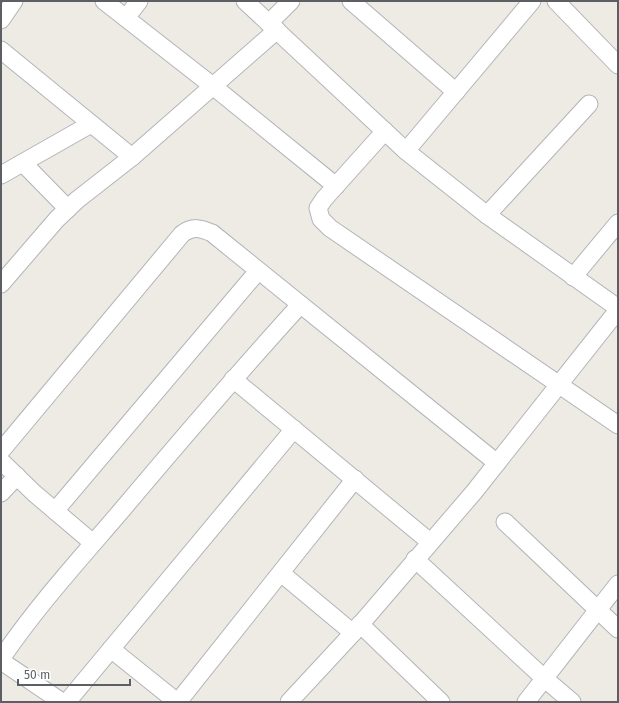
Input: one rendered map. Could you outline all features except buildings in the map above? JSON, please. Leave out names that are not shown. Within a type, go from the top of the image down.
[{"type":"street","points":[[1,20],[14,1]]},
{"type":"street","points":[[104,1],[214,87],[336,186]]},
{"type":"street","points":[[126,18],[139,1]]},
{"type":"street","points":[[245,1],[406,151],[488,215],[618,309],[560,385],[497,463],[356,629],[289,702]]},
{"type":"street","points":[[1,284],[68,209],[214,87],[273,27],[291,1]]},
{"type":"street","points":[[351,1],[456,92]]},
{"type":"street","points":[[406,151],[532,1]]},
{"type":"street","points":[[556,1],[618,65]]},
{"type":"street","points":[[1,50],[132,157]]},
{"type":"street","points":[[488,215],[590,104]]},
{"type":"street","points":[[1,175],[91,124]]},
{"type":"street","points":[[385,131],[318,208],[321,219],[330,228],[618,425]]},
{"type":"street","points":[[22,163],[68,209]]},
{"type":"street","points":[[573,277],[618,223]]},
{"type":"street","points":[[1,451],[182,234],[190,228],[201,228],[212,234],[497,463]]},
{"type":"street","points":[[55,510],[258,271]]},
{"type":"street","points":[[62,702],[1,660],[21,629],[93,543],[233,379],[300,305]]},
{"type":"street","points":[[233,379],[430,542]]},
{"type":"street","points":[[67,702],[294,429]]},
{"type":"street","points":[[1,461],[93,543]]},
{"type":"street","points":[[1,493],[17,476]]},
{"type":"street","points":[[111,649],[177,702],[354,480]]},
{"type":"street","points":[[506,522],[598,612],[618,629]]},
{"type":"street","points":[[416,559],[545,679],[572,702]]},
{"type":"street","points":[[280,573],[356,629],[441,702]]},
{"type":"street","points":[[526,702],[598,612],[618,584]]}]
